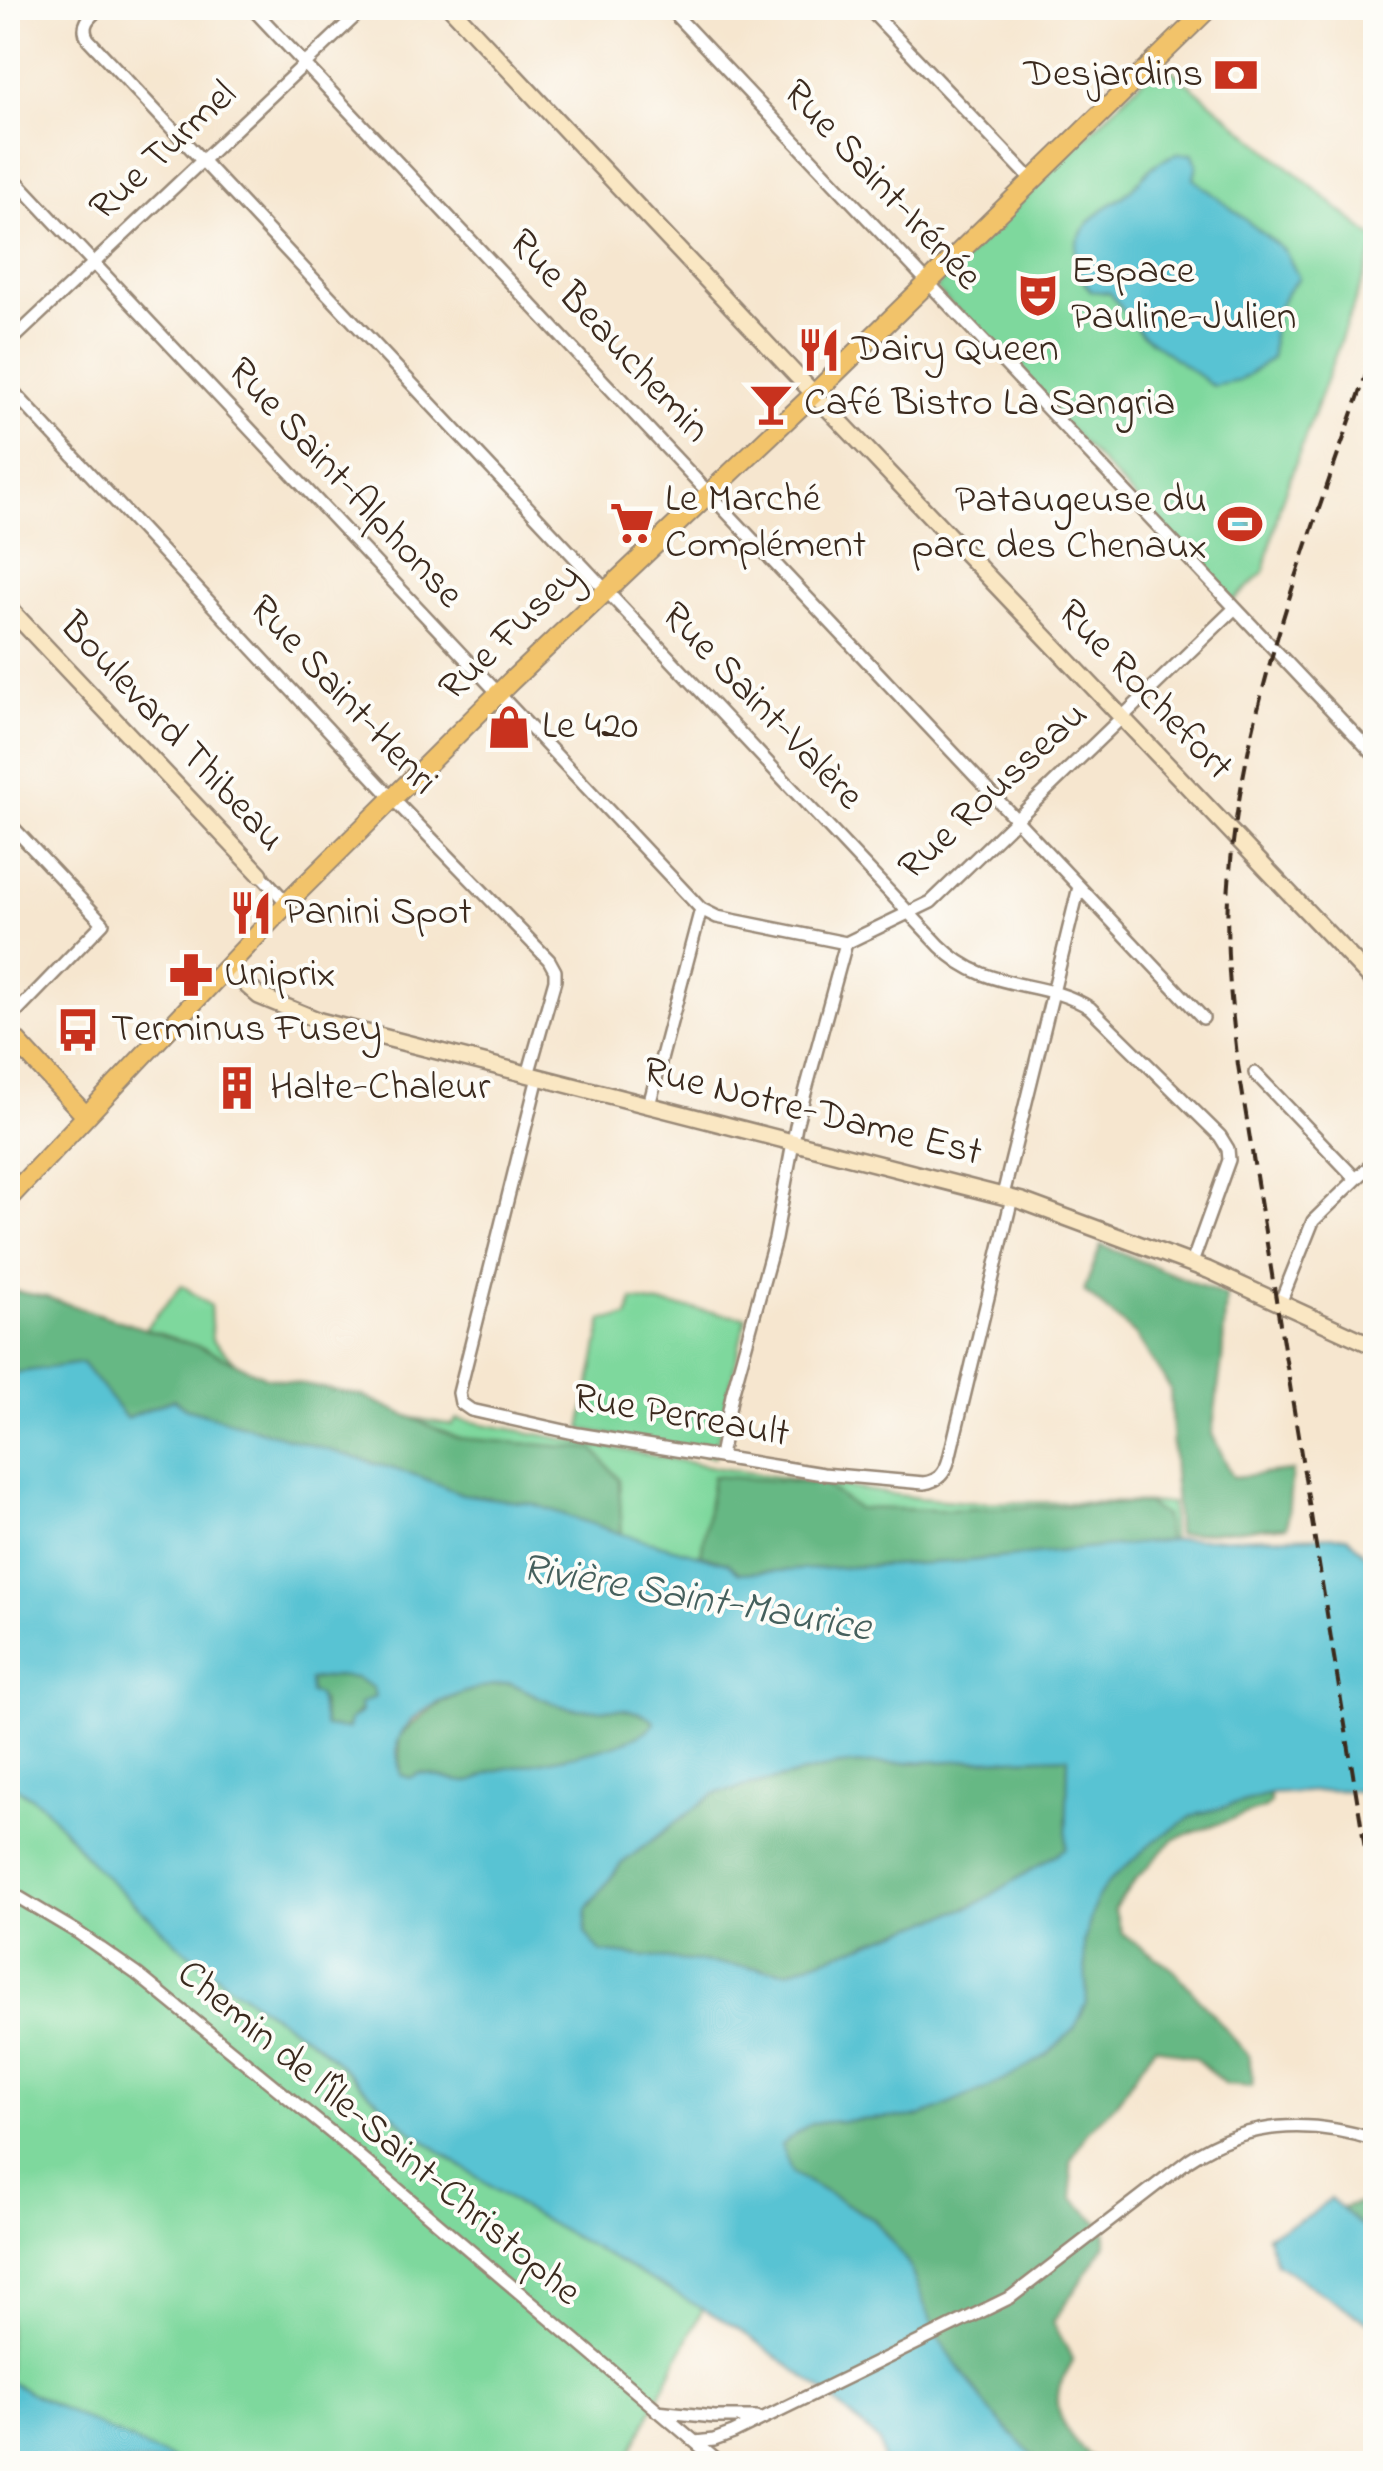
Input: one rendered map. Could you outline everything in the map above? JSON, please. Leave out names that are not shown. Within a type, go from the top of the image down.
[{"type":"main road","name":"Rue Fusey","points":[[8,1199],[287,904],[497,694],[814,394],[1209,8]]},
{"type":"main road","points":[[8,1032],[86,1116]]},
{"type":"street","name":"Rue Saint-Valère","points":[[100,8],[84,27],[88,39],[604,591],[967,970],[1082,1002],[1226,1144],[1227,1167],[1192,1263]]},
{"type":"street","name":"Rue Beauchemin","points":[[252,8],[1203,1018]]},
{"type":"street","name":"Rue Turmel","points":[[8,344],[364,8]]},
{"type":"street","name":"Rue Rochefort","points":[[451,8],[1376,984]]},
{"type":"street","name":"Rue Saint-Irénée","points":[[669,8],[1376,757]]},
{"type":"street","points":[[868,8],[1031,179]]},
{"type":"street","name":"Rue Saint-Alphonse","points":[[8,172],[702,909]]},
{"type":"street","name":"Rue Saint-Henri","points":[[8,386],[554,968],[533,1076]]},
{"type":"street","name":"Boulevard Thibeau","points":[[8,607],[287,904]]},
{"type":"street","name":"Rue Rousseau","points":[[846,943],[930,902],[1234,609]]},
{"type":"street","points":[[8,822],[103,923],[8,1021]]},
{"type":"street","points":[[1007,1197],[1078,887]]},
{"type":"street","points":[[649,1105],[702,909],[717,917],[846,943],[794,1142],[775,1239],[732,1395],[720,1456]]},
{"type":"street","name":"Rue Notre-Dame Est","points":[[227,968],[260,996],[306,1017],[1007,1197],[1192,1263],[1376,1347]]},
{"type":"street","points":[[1256,1074],[1356,1179]]},
{"type":"street","name":"Rue Perreault","points":[[533,1076],[459,1393],[461,1404],[471,1410],[578,1434],[837,1476],[924,1483],[940,1476],[949,1458],[1007,1197]]},
{"type":"street","points":[[1282,1301],[1310,1226],[1376,1160]]},
{"type":"street","name":"Chemin de l'Île-Saint-Christophe","points":[[8,1891],[137,1974],[333,2134],[720,2464]]},
{"type":"street","points":[[695,2442],[714,2440],[996,2306],[1026,2288],[1190,2159],[1222,2140],[1284,2125],[1330,2129],[1376,2140]]},
{"type":"street","points":[[656,2411],[714,2418],[764,2416]]},
{"type":"green space","points":[[1161,61],[1375,239],[1280,505],[1264,572],[1233,601],[935,288]]},
{"type":"green space","points":[[1101,1245],[1226,1296],[1212,1434],[1233,1477],[1292,1471],[1287,1526],[1177,1535],[1170,1388],[1135,1334],[1084,1291]]},
{"type":"green space","points":[[182,1285],[210,1306],[212,1340],[256,1382],[339,1405],[452,1425],[457,1419],[719,1468],[918,1498],[966,1502],[1171,1503],[1172,1548],[739,1580],[454,1499],[143,1331]]},
{"type":"green space","points":[[8,1290],[46,1297],[203,1348],[266,1377],[363,1396],[457,1438],[594,1449],[619,1480],[622,1534],[533,1504],[462,1494],[421,1477],[185,1408],[174,1399],[126,1418],[82,1363],[15,1373],[8,1390]]},
{"type":"green space","points":[[633,1300],[746,1317],[714,1457],[581,1429],[603,1320],[628,1317]]},
{"type":"green space","points":[[713,1476],[823,1484],[857,1508],[939,1510],[1146,1503],[1164,1516],[1168,1541],[968,1561],[739,1573],[728,1563],[701,1555]]},
{"type":"green space","points":[[355,1678],[374,1688],[375,1697],[350,1720],[348,1729],[325,1728],[321,1701],[308,1687],[309,1680]]},
{"type":"green space","points":[[510,1683],[562,1706],[627,1710],[656,1724],[644,1733],[604,1748],[494,1771],[470,1782],[421,1773],[410,1778],[401,1775],[399,1737],[411,1726],[449,1699],[478,1688]]},
{"type":"green space","points":[[1068,1757],[1066,1849],[975,1905],[788,1971],[600,1952],[585,1933],[587,1910],[621,1864],[714,1794],[839,1765]]},
{"type":"green space","points":[[8,1782],[43,1805],[95,1867],[231,1987],[318,2045],[411,2131],[520,2207],[703,2308],[626,2463],[179,2463],[8,2381]]},
{"type":"green space","points":[[1269,1794],[1270,1803],[1265,1808],[1174,1839],[1114,1909],[1122,1933],[1174,1970],[1248,2055],[1252,2086],[1225,2084],[1195,2058],[1155,2046],[1117,2102],[1087,2132],[1070,2162],[1073,2199],[1105,2228],[1106,2244],[1053,2322],[1073,2360],[1059,2389],[1059,2412],[1068,2432],[1098,2463],[1040,2463],[990,2411],[937,2336],[908,2263],[875,2220],[792,2173],[780,2145],[811,2123],[922,2116],[1087,2004],[1084,1942],[1096,1900],[1109,1881],[1153,1842],[1193,1816]]},
{"type":"green space","points":[[1376,2199],[1375,2239],[1341,2208]]},
{"type":"water","points":[[1177,154],[1193,154],[1197,164],[1194,179],[1285,251],[1299,278],[1276,315],[1272,358],[1239,381],[1213,386],[1141,334],[1110,293],[1091,291],[1075,258],[1078,239],[1091,220],[1125,195],[1154,166]]},
{"type":"water","name":"Pataugeuse du parc des Chenaux","points":[[1237,508],[1256,528],[1242,541],[1223,521]]},
{"type":"water","name":"Rivière Saint-Maurice","points":[[82,1363],[126,1418],[174,1399],[185,1408],[421,1477],[462,1494],[533,1504],[728,1563],[739,1573],[968,1561],[1181,1539],[1347,1536],[1370,1560],[1375,1560],[1375,1792],[1269,1794],[1193,1816],[1153,1842],[1109,1881],[1096,1900],[1084,1942],[1087,2003],[1074,2029],[1047,2055],[1005,2080],[922,2116],[811,2123],[781,2145],[792,2173],[874,2220],[908,2263],[937,2336],[990,2411],[1040,2463],[884,2463],[880,2443],[821,2389],[737,2328],[520,2207],[411,2131],[318,2045],[231,1987],[181,1947],[95,1867],[43,1805],[8,1782],[8,1390],[14,1373]],"holes":[[[356,1678],[373,1688],[375,1697],[360,1704],[361,1712],[350,1720],[348,1729],[325,1727],[318,1695],[310,1693],[309,1680]],[[510,1683],[570,1708],[638,1712],[655,1723],[626,1741],[494,1771],[470,1782],[420,1773],[410,1778],[401,1775],[397,1745],[419,1714],[449,1698]],[[1068,1757],[1066,1848],[975,1905],[788,1971],[601,1952],[585,1933],[587,1909],[621,1864],[714,1794],[839,1765]]]},
{"type":"water","points":[[1330,2198],[1375,2239],[1375,2327],[1276,2263],[1267,2235],[1311,2215]]},
{"type":"water","points":[[8,2381],[71,2413],[179,2463],[8,2463]]},
{"type":"railway","points":[[1376,346],[1305,549],[1264,687],[1235,827],[1227,919],[1238,1065],[1376,1916]]},
{"type":"place","name":"Desjardins","points":[[1236,75]]},
{"type":"place","name":"Espace Pauline-Julien","points":[[1038,295]]},
{"type":"place","name":"Dairy Queen","points":[[819,350]]},
{"type":"place","name":"Café Bistro La Sangria","points":[[771,404]]},
{"type":"place","name":"Le Marché Complément","points":[[632,523]]},
{"type":"place","name":"Pataugeuse du parc des Chenaux","points":[[1240,524]]},
{"type":"place","name":"Le 420","points":[[509,727]]},
{"type":"place","name":"Panini Spot","points":[[251,913]]},
{"type":"place","name":"Uniprix","points":[[191,975]]},
{"type":"place","name":"Terminus Fusey","points":[[78,1030]]},
{"type":"place","name":"Halte-Chaleur","points":[[237,1088]]}]
